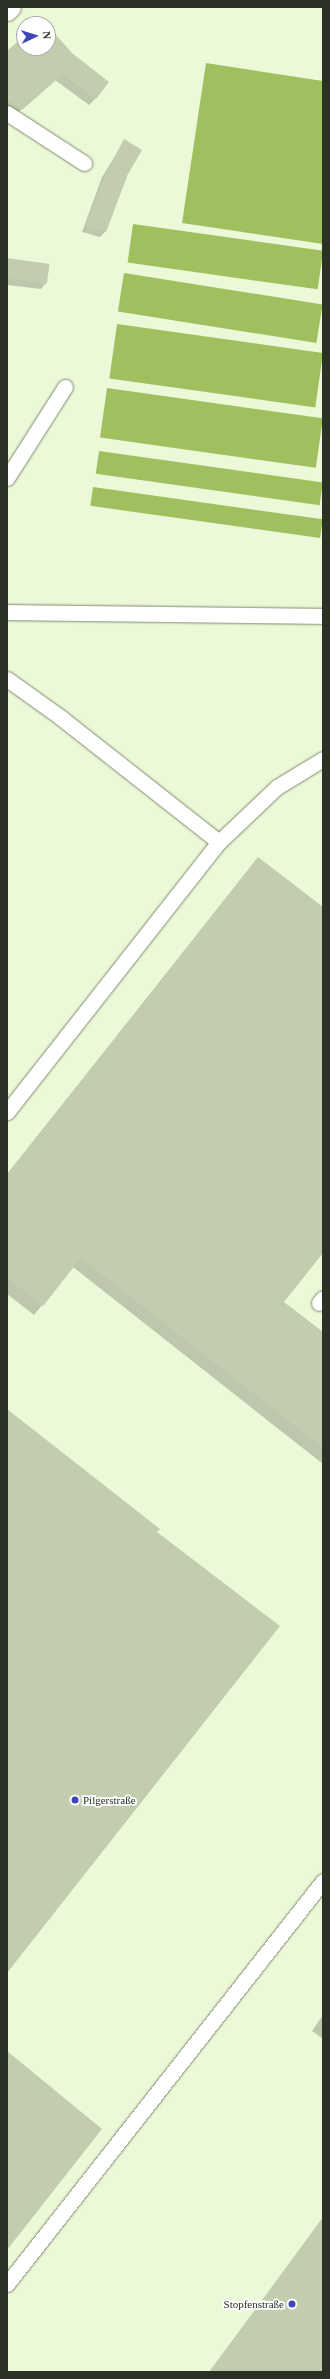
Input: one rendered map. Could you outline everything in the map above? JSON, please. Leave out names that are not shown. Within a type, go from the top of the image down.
[{"type":"street","points":[[7,10],[10,7]]},
{"type":"lane","points":[[7,113],[84,163]]},
{"type":"lane","points":[[7,478],[65,387]]},
{"type":"lane","points":[[7,612],[323,616]]},
{"type":"lane","points":[[7,679],[60,717],[219,842]]},
{"type":"lane","points":[[7,1112],[219,842],[277,787],[323,759]]},
{"type":"lane","points":[[7,2284],[323,1881]]},
{"type":"shaded area","points":[[206,63],[323,81],[323,244],[182,223]]},
{"type":"shaded area","points":[[133,224],[323,251],[318,289],[128,263]]},
{"type":"shaded area","points":[[124,273],[323,304],[316,343],[118,312]]},
{"type":"shaded area","points":[[117,324],[323,353],[315,407],[109,378]]},
{"type":"shaded area","points":[[107,388],[323,418],[316,468],[100,438]]},
{"type":"shaded area","points":[[99,451],[323,482],[320,505],[96,474]]},
{"type":"shaded area","points":[[93,487],[323,519],[320,538],[90,506]]},
{"type":"building","points":[[56,35],[72,53],[109,82],[96,99],[63,74],[22,110],[7,101],[7,51],[16,43],[16,56],[56,56]]},
{"type":"building","points":[[124,139],[142,150],[127,176],[106,232],[86,226],[107,171]]},
{"type":"building","points":[[7,258],[50,264],[47,284],[7,278]]},
{"type":"building","points":[[258,857],[323,907],[323,1253],[284,1302],[323,1332],[323,1448],[81,1258],[43,1306],[7,1278],[7,1175]]},
{"type":"building","name":"Pilgerstraße","points":[[7,1409],[160,1529],[157,1532],[280,1626],[7,1973]]},
{"type":"building","points":[[7,2051],[102,2129],[7,2250]]},
{"type":"building","name":"Stopfenstraße","points":[[323,2217],[323,2372],[210,2372]]},
{"type":"place","name":"Pilgerstraße","points":[[75,1800]]},
{"type":"place","name":"Stopfenstraße","points":[[292,2304]]}]
